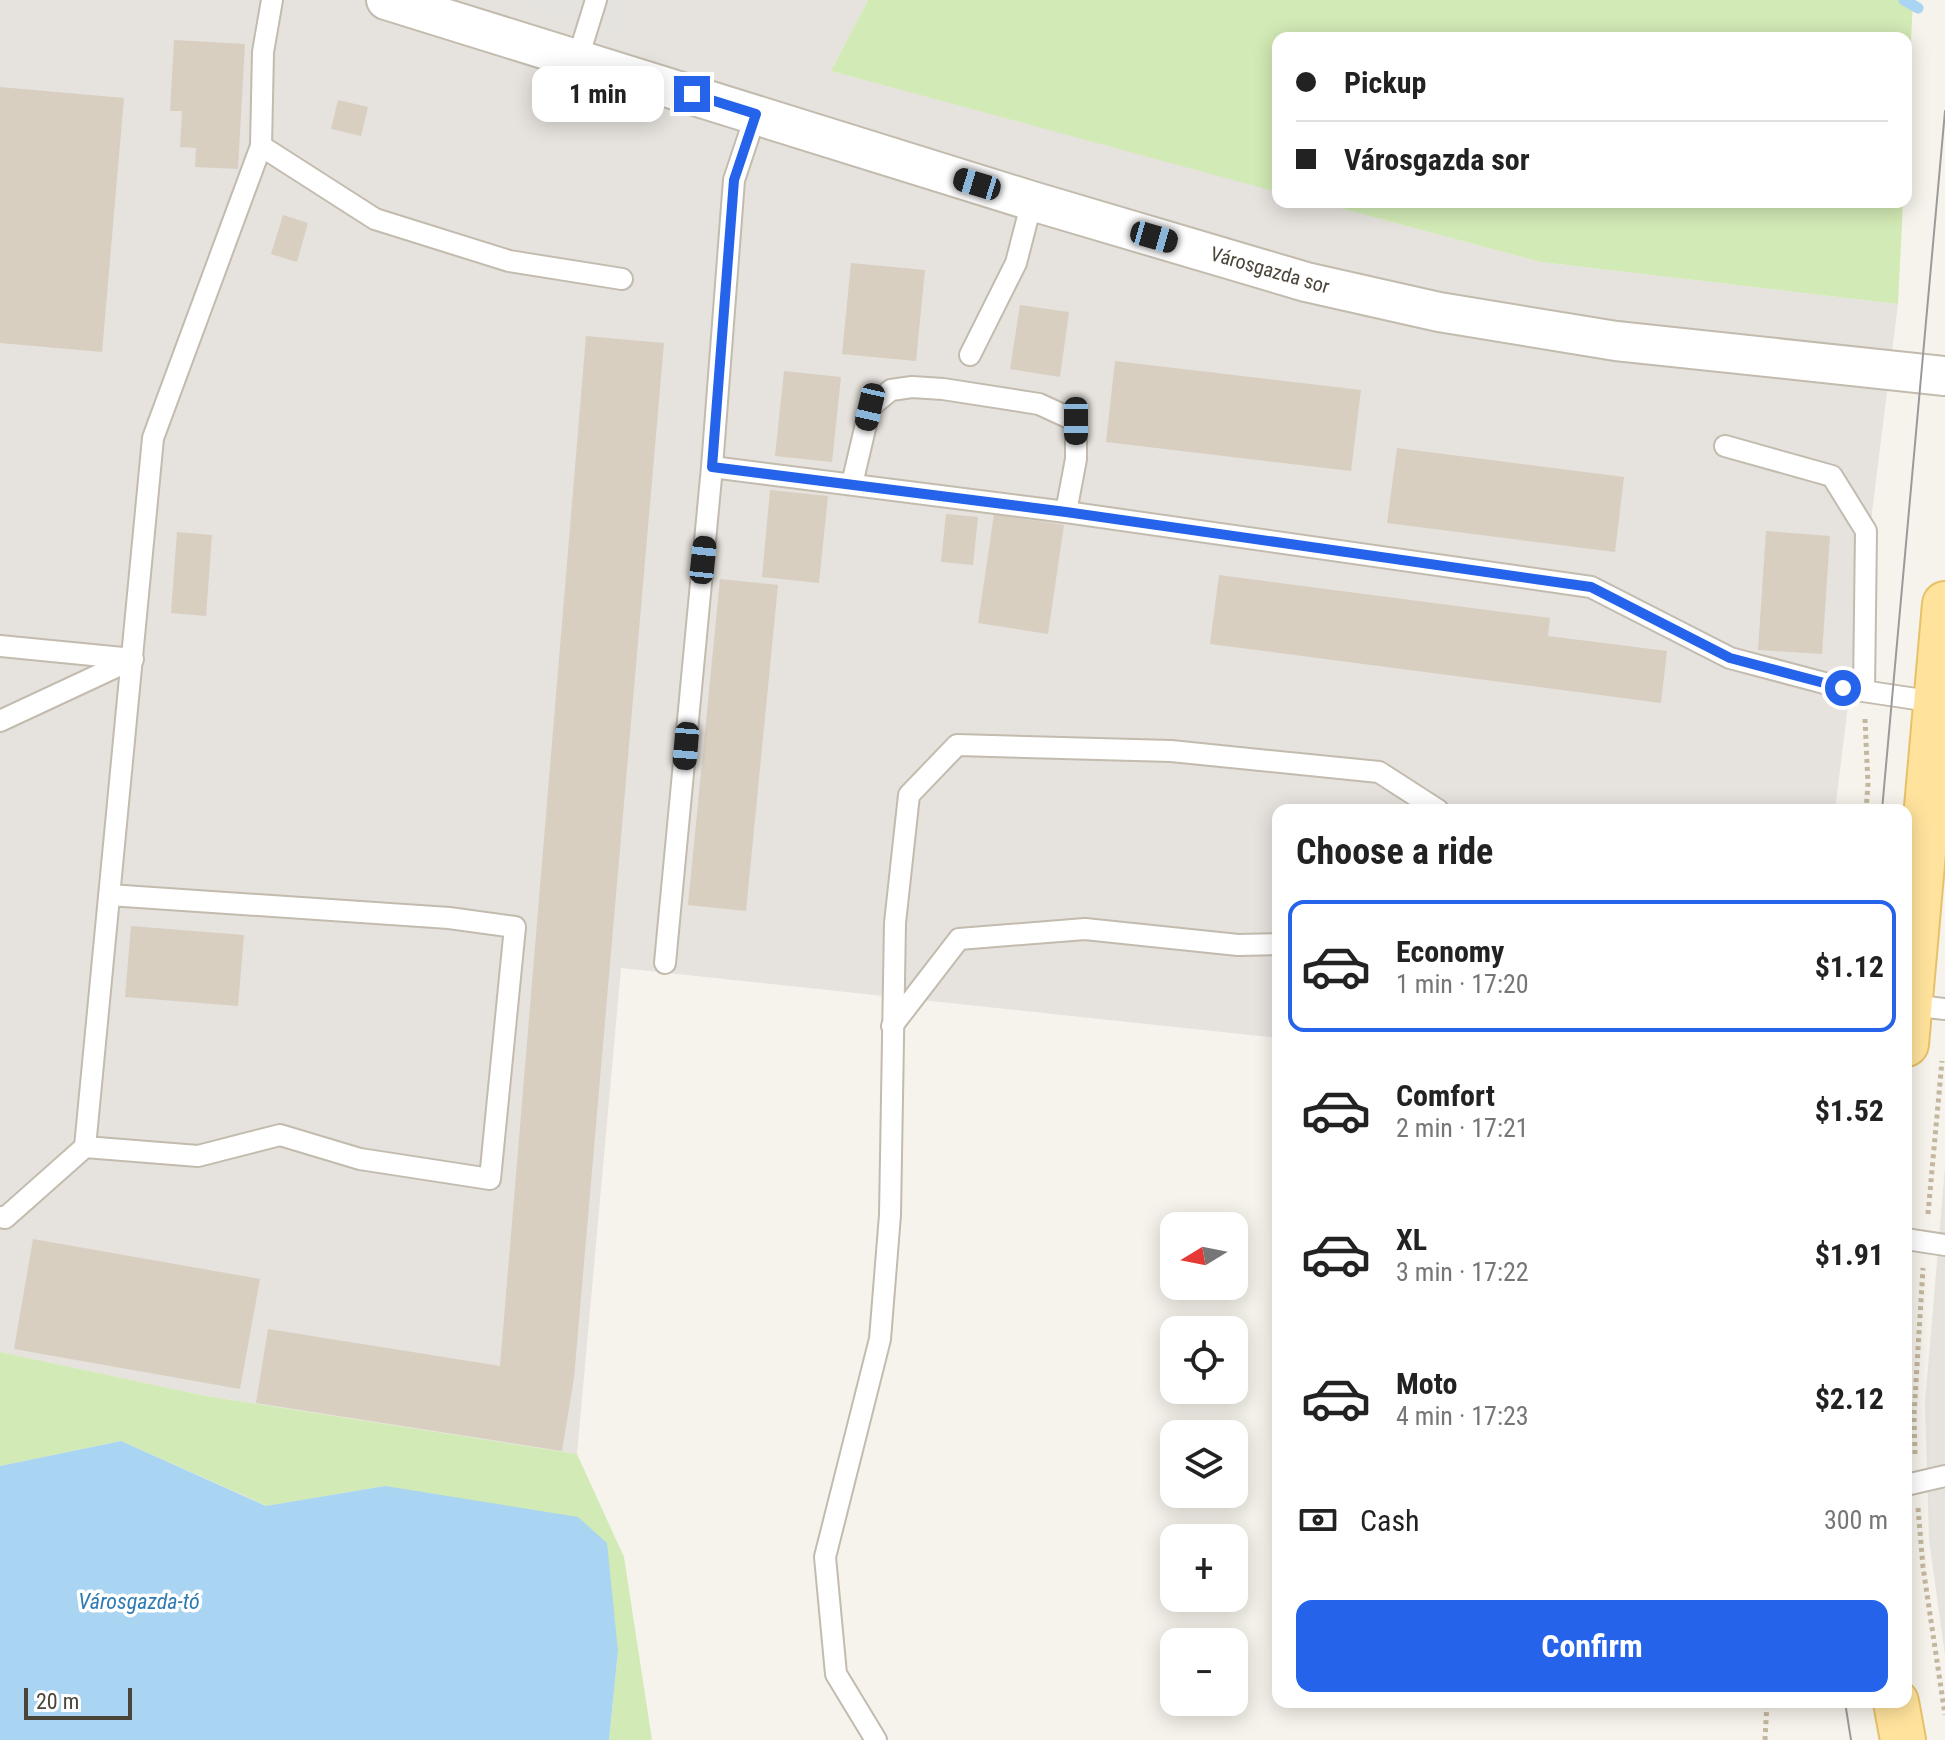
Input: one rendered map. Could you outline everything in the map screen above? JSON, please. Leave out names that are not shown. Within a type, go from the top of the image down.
[{"type":"main road","points":[[1926,1026],[1912,897],[1945,604]]},
{"type":"main road","points":[[1897,1708],[1903,1740]]},
{"type":"street","name":"Városgazda sor","points":[[386,0],[1032,201],[1306,282],[1439,312],[1616,341],[1945,376]]},
{"type":"lane","points":[[0,1217],[5,1218],[85,1147],[153,438],[261,146],[263,52],[272,0]]},
{"type":"lane","points":[[578,58],[596,0]]},
{"type":"lane","points":[[665,963],[712,467],[734,180],[756,114]]},
{"type":"lane","points":[[261,146],[375,219],[509,261],[622,279]]},
{"type":"lane","points":[[970,355],[1016,263],[1032,201]]},
{"type":"lane","points":[[852,484],[870,407],[891,390],[912,387],[943,389],[1039,404],[1076,421],[1076,459],[1066,512]]},
{"type":"lane","points":[[1725,446],[1832,476],[1866,531],[1864,690]]},
{"type":"lane","points":[[712,467],[1066,512],[1591,587],[1730,658],[1864,690],[1936,702]]},
{"type":"lane","points":[[0,646],[133,659]]},
{"type":"lane","points":[[0,721],[133,659]]},
{"type":"lane","points":[[876,1740],[836,1674],[825,1557],[880,1339],[890,1215],[895,923],[909,795],[957,745],[1171,751],[1379,772],[1429,804]]},
{"type":"lane","points":[[85,1147],[198,1156],[280,1135],[360,1159],[490,1179],[515,927],[449,918],[109,895]]},
{"type":"lane","points":[[892,1026],[959,939],[1085,929],[1238,945],[1272,944]]},
{"type":"lane","points":[[1912,1484],[1945,1476]]},
{"type":"path","points":[[1864,690],[1866,804]]},
{"type":"path","points":[[1912,1461],[1925,1242],[1926,1026]]},
{"type":"path","points":[[1912,1491],[1945,1715]]},
{"type":"path","points":[[1765,1740],[1767,1708]]},
{"type":"shaded area","points":[[0,0],[868,0],[831,71],[1272,189],[1272,208],[1339,208],[1541,262],[1898,304],[1836,804],[1272,804],[1272,1037],[621,968],[577,1454],[206,1396],[0,1352]]},
{"type":"shaded area","points":[[515,0],[624,0],[614,32]]},
{"type":"shaded area","points":[[1945,1167],[1945,1655],[1929,1540],[1925,1403]]},
{"type":"green space","points":[[868,0],[1913,0],[1911,32],[1272,32],[1272,190],[831,71]]},
{"type":"green space","points":[[1339,208],[1903,208],[1898,304],[1541,262]]},
{"type":"green space","points":[[0,1352],[206,1396],[577,1454],[624,1557],[652,1740],[609,1740],[618,1651],[385,1486],[267,1506],[121,1441],[0,1466]]},
{"type":"water","name":"Városgazda-tó","points":[[121,1441],[266,1506],[385,1486],[578,1517],[607,1543],[618,1651],[609,1740],[0,1740],[0,1466]]},
{"type":"building","points":[[174,40],[245,44],[238,169],[195,167],[196,148],[180,147],[182,111],[170,111]]},
{"type":"building","points":[[0,87],[124,98],[102,352],[0,343]]},
{"type":"building","points":[[338,100],[368,107],[361,136],[331,129]]},
{"type":"building","points":[[283,215],[308,223],[297,262],[271,254]]},
{"type":"building","points":[[851,263],[925,270],[916,361],[842,354]]},
{"type":"building","points":[[1020,305],[1069,312],[1060,377],[1010,369]]},
{"type":"building","points":[[586,336],[664,343],[574,1378],[562,1451],[256,1403],[268,1329],[500,1366]]},
{"type":"building","points":[[1115,361],[1361,390],[1351,471],[1106,442]]},
{"type":"building","points":[[784,371],[841,377],[832,462],[775,456]]},
{"type":"building","points":[[1397,448],[1624,477],[1615,552],[1387,523]]},
{"type":"building","points":[[770,490],[828,496],[819,583],[762,577]]},
{"type":"building","points":[[946,514],[978,517],[973,565],[941,562]]},
{"type":"building","points":[[994,514],[1064,525],[1048,634],[978,623]]},
{"type":"building","points":[[1766,531],[1830,536],[1822,654],[1758,650]]},
{"type":"building","points":[[177,532],[212,535],[206,616],[171,613]]},
{"type":"building","points":[[1219,575],[1550,618],[1548,636],[1667,651],[1661,703],[1210,644]]},
{"type":"building","points":[[720,579],[778,585],[746,911],[688,905]]},
{"type":"building","points":[[131,926],[244,935],[238,1006],[125,997]]},
{"type":"building","points":[[33,1239],[260,1279],[240,1389],[14,1349]]},
{"type":"waterway","points":[[1904,0],[1918,8]]},
{"type":"tram line","points":[[1883,804],[1945,111]]},
{"type":"tram line","points":[[1846,1708],[1851,1740]]},
{"type":"route","points":[[692,94],[756,114],[734,180],[712,467],[1066,512],[1591,587],[1730,658],[1843,688]]}]
